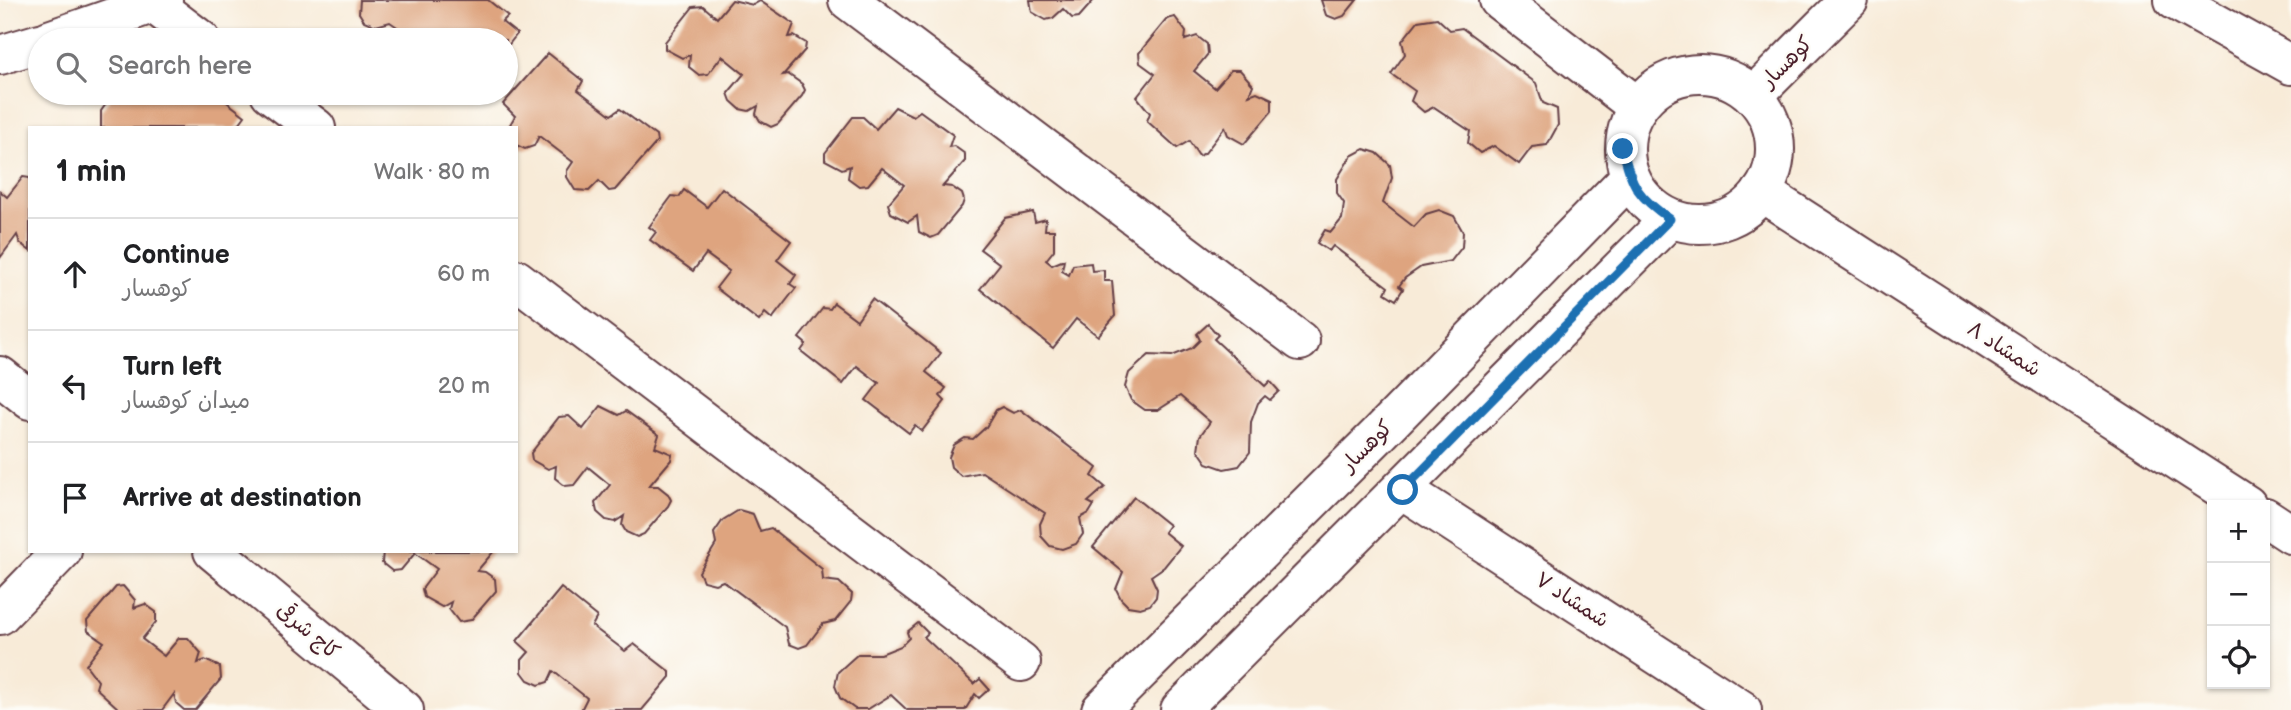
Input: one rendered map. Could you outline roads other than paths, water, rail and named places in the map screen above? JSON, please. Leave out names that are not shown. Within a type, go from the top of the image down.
[{"type":"street","points":[[848,0],[1300,341]]},
{"type":"street","points":[[1499,0],[1637,107]]},
{"type":"street","name":"کوهسار","points":[[1754,95],[1849,0]]},
{"type":"street","points":[[2174,0],[2291,65]]},
{"type":"street","points":[[85,28],[159,3],[187,28]]},
{"type":"street","points":[[1699,73],[1729,78],[1754,95],[1770,120],[1776,149],[1770,178],[1754,203],[1729,220],[1699,225],[1670,219],[1646,202],[1629,178],[1623,149],[1629,120],[1646,95],[1670,78],[1699,73]]},
{"type":"street","points":[[286,105],[313,126]]},
{"type":"street","name":"کوهسار","points":[[1101,710],[1368,445],[1629,178]]},
{"type":"street","name":"شمشاد ۸","points":[[1761,192],[2239,500]]},
{"type":"street","points":[[1180,710],[1403,490],[1670,219]]},
{"type":"street","points":[[518,281],[1021,662]]},
{"type":"street","points":[[0,376],[28,398]]},
{"type":"street","name":"شمشاد ۷","points":[[1403,490],[1742,710]]},
{"type":"street","points":[[2270,520],[2291,534]]},
{"type":"street","points":[[0,615],[60,553]]},
{"type":"street","name":"کاج شرقی","points":[[215,553],[404,710]]}]
